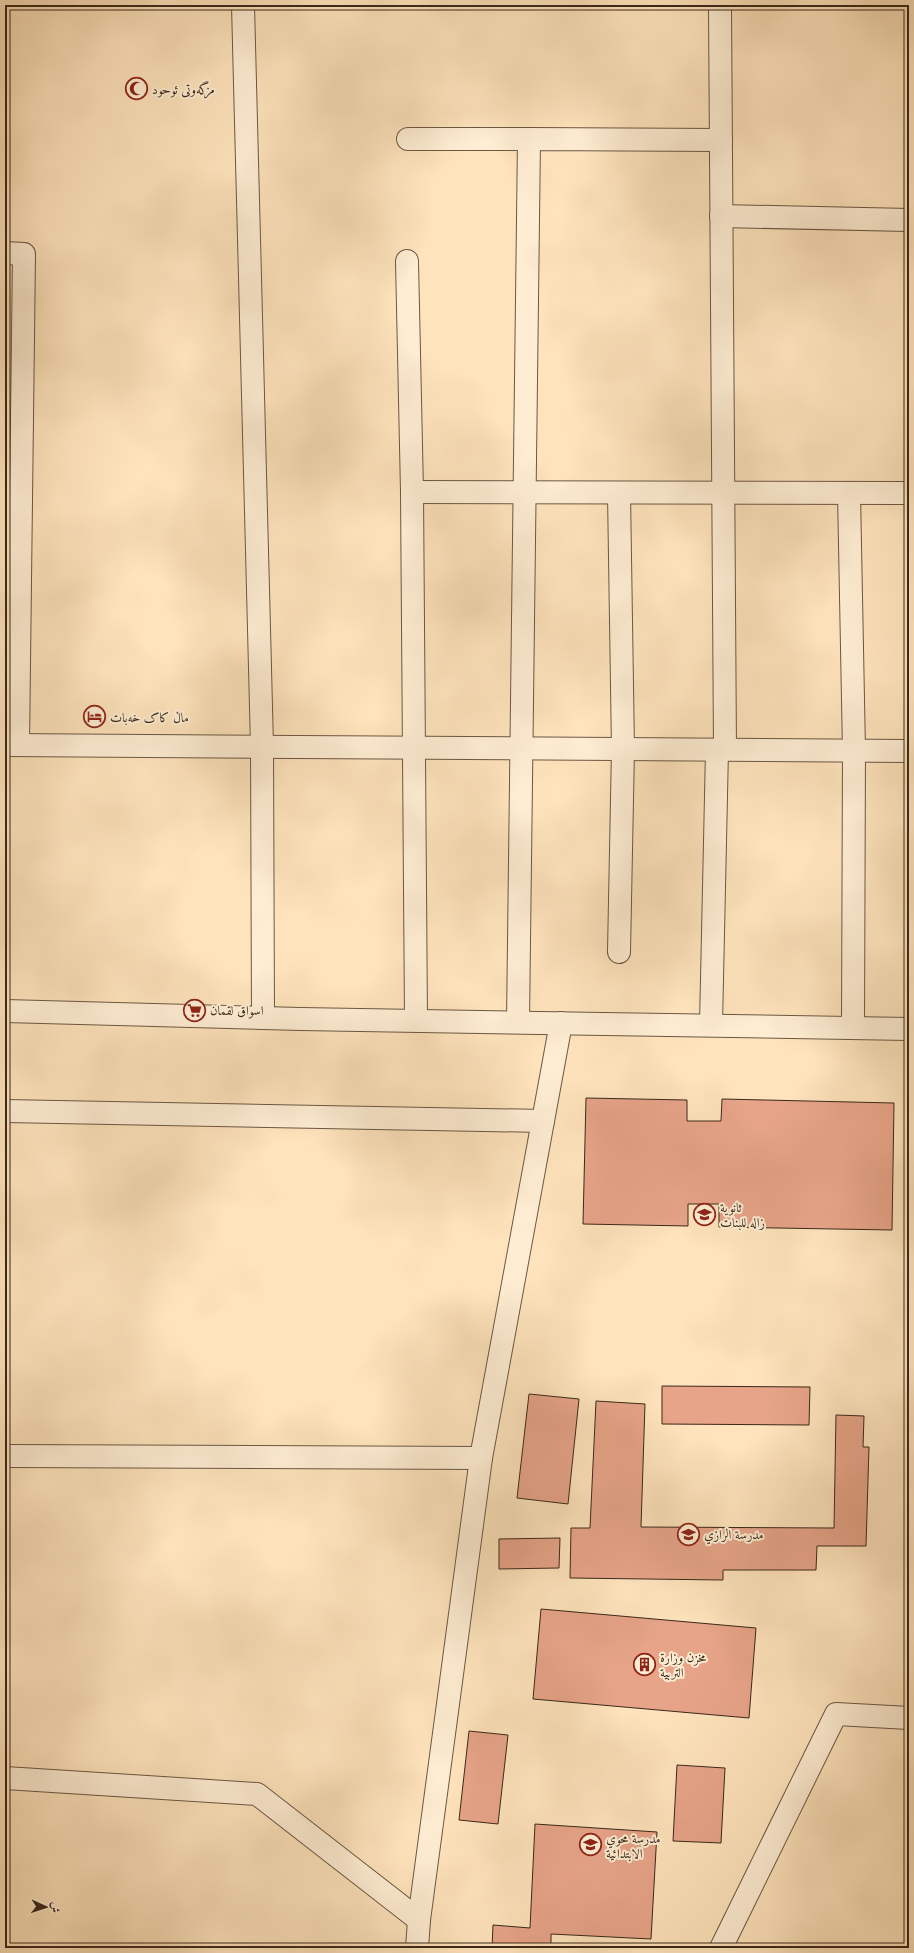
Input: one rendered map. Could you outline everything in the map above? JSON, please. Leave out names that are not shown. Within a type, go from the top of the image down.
[{"type":"street","points":[[244,5],[262,746],[263,1018]]},
{"type":"street","points":[[712,1025],[721,750],[724,493],[720,5]]},
{"type":"street","points":[[408,139],[721,140]]},
{"type":"street","points":[[518,1022],[520,748],[525,492],[529,139]]},
{"type":"street","points":[[722,216],[909,220]]},
{"type":"street","points":[[5,252],[24,254],[12,745],[909,751]]},
{"type":"street","points":[[407,261],[412,492],[416,1020]]},
{"type":"street","points":[[412,492],[909,493]]},
{"type":"street","points":[[619,493],[623,749],[619,952]]},
{"type":"street","points":[[849,493],[854,750],[852,1028]]},
{"type":"street","points":[[5,1011],[263,1018],[909,1029]]},
{"type":"street","points":[[416,1948],[481,1458],[561,1022]]},
{"type":"street","points":[[5,1111],[543,1121]]},
{"type":"street","points":[[5,1456],[481,1458]]},
{"type":"street","points":[[721,1948],[836,1714],[909,1718]]},
{"type":"street","points":[[5,1778],[257,1794],[419,1920]]},
{"type":"building","points":[[586,1098],[687,1100],[687,1121],[721,1121],[722,1099],[894,1103],[892,1230],[719,1227],[719,1204],[688,1204],[688,1226],[583,1224]]},
{"type":"building","points":[[662,1386],[810,1387],[809,1425],[662,1424]]},
{"type":"building","points":[[529,1394],[579,1399],[568,1504],[517,1498]]},
{"type":"building","points":[[596,1401],[645,1404],[641,1527],[834,1528],[836,1415],[864,1416],[863,1447],[869,1447],[866,1546],[817,1546],[816,1570],[723,1570],[723,1580],[570,1578],[571,1528],[590,1528]]},
{"type":"building","points":[[560,1538],[559,1568],[499,1569],[499,1539]]},
{"type":"building","name":"مخزن وزارة التربية","points":[[541,1609],[756,1628],[749,1718],[533,1699]]},
{"type":"building","points":[[469,1731],[508,1735],[498,1824],[459,1820]]},
{"type":"building","points":[[677,1765],[725,1768],[721,1843],[673,1841]]},
{"type":"building","points":[[535,1824],[657,1832],[651,1939],[551,1934],[551,1948],[492,1948],[493,1925],[530,1928]]},
{"type":"place","name":"مزگەوتی ئوحود","points":[[137,89]]},
{"type":"place","name":"ماڵ کاک خەبات","points":[[95,717]]},
{"type":"place","name":"اسواق لقمان","points":[[194,1010]]},
{"type":"place","name":"ثانوية زاله للبنات","points":[[704,1214]]},
{"type":"place","name":"مدرسة الرازي","points":[[689,1534]]},
{"type":"place","name":"مخزن وزارة التربية","points":[[645,1664]]},
{"type":"place","name":"مدرسة محوي الابتدائية","points":[[591,1845]]}]
